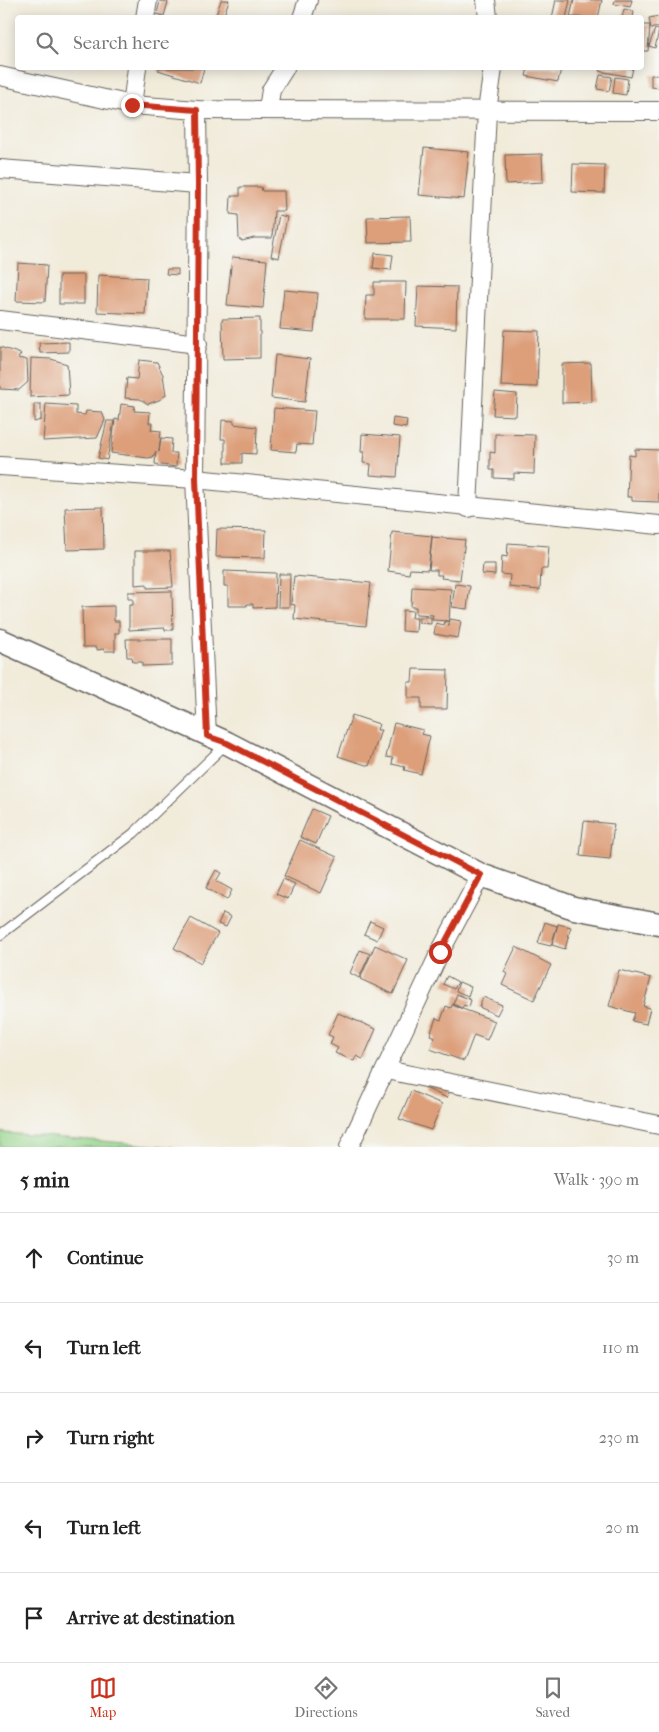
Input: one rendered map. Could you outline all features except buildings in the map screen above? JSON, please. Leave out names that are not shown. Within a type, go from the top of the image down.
[{"type":"street","points":[[146,15],[148,0]]},
{"type":"street","points":[[303,15],[308,0]]},
{"type":"street","points":[[486,0],[488,15]]},
{"type":"street","points":[[132,105],[137,70]]},
{"type":"street","points":[[268,109],[272,90],[284,70]]},
{"type":"street","points":[[468,508],[487,111],[493,70]]},
{"type":"street","points":[[0,76],[132,105],[197,110],[659,111]]},
{"type":"street","points":[[197,110],[198,344],[196,479],[217,739]]},
{"type":"street","points":[[0,169],[198,184]]},
{"type":"street","points":[[0,320],[198,344]]},
{"type":"street","points":[[0,466],[196,479],[468,508],[659,525]]},
{"type":"street","points":[[0,640],[217,739],[481,875],[574,908],[659,924]]},
{"type":"street","points":[[349,1147],[440,952],[481,875]]},
{"type":"street","points":[[386,1070],[659,1125]]},
{"type":"lane","points":[[0,935],[134,832],[217,739]]},
{"type":"green space","points":[[0,1132],[6,1133],[173,1147],[0,1147]]},
{"type":"route","points":[[132,105],[197,110],[198,344],[196,479],[207,736],[227,743],[481,875],[440,952]]}]
